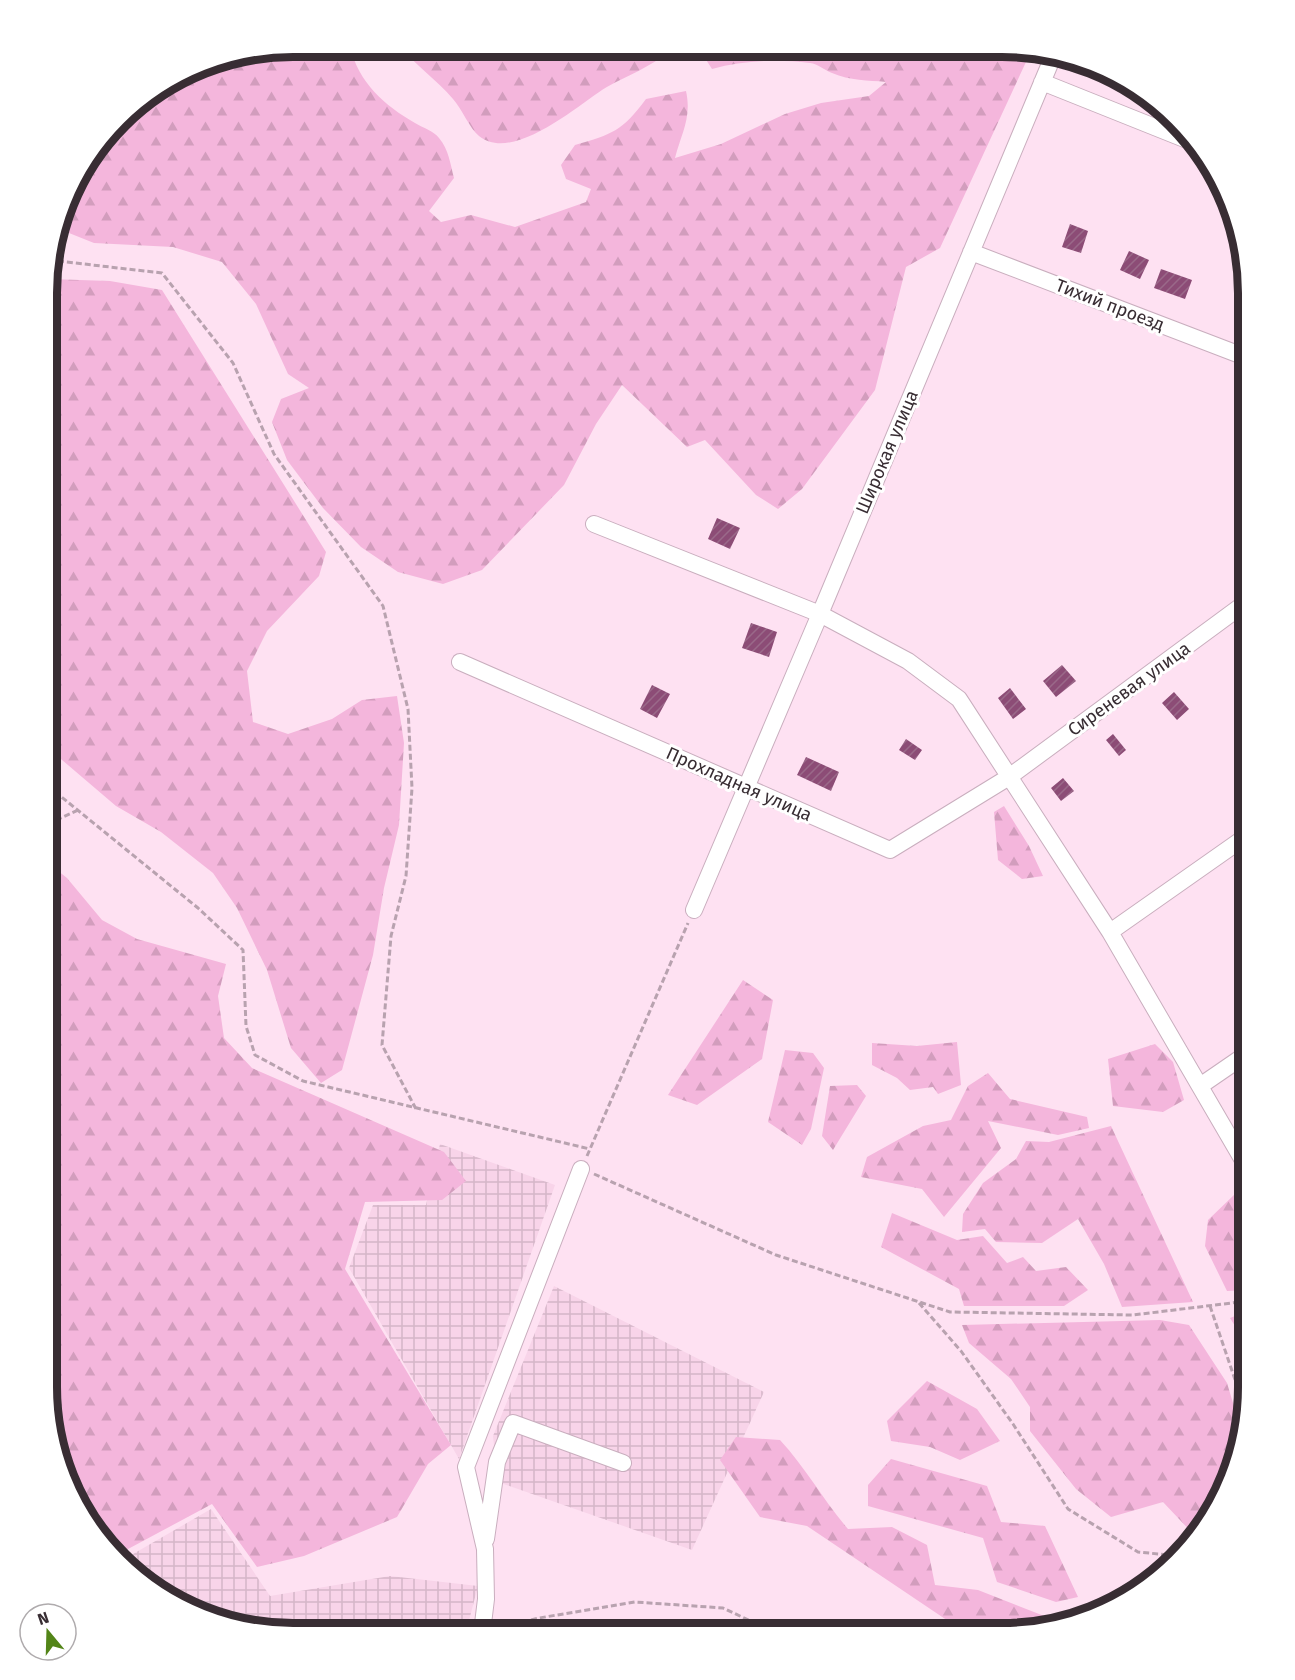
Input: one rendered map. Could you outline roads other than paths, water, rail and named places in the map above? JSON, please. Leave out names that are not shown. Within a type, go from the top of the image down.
[{"type":"street","name":"Широкая улица","points":[[694,910],[1050,62]]},
{"type":"street","points":[[1042,82],[1179,137]]},
{"type":"street","name":"Тихий проезд","points":[[971,252],[1238,354]]},
{"type":"street","points":[[594,524],[820,614],[908,661],[959,699],[1110,932],[1238,1152]]},
{"type":"street","name":"Сиреневая улица","points":[[1010,777],[1238,608]]},
{"type":"street","name":"Прохладная улица","points":[[460,662],[890,850],[1010,777]]},
{"type":"street","points":[[1110,932],[1238,842]]},
{"type":"street","points":[[1200,1086],[1238,1060]]},
{"type":"street","points":[[485,1549],[466,1467],[581,1169]]},
{"type":"street","points":[[483,1623],[486,1599],[485,1549],[497,1462],[513,1424],[622,1463]]}]
